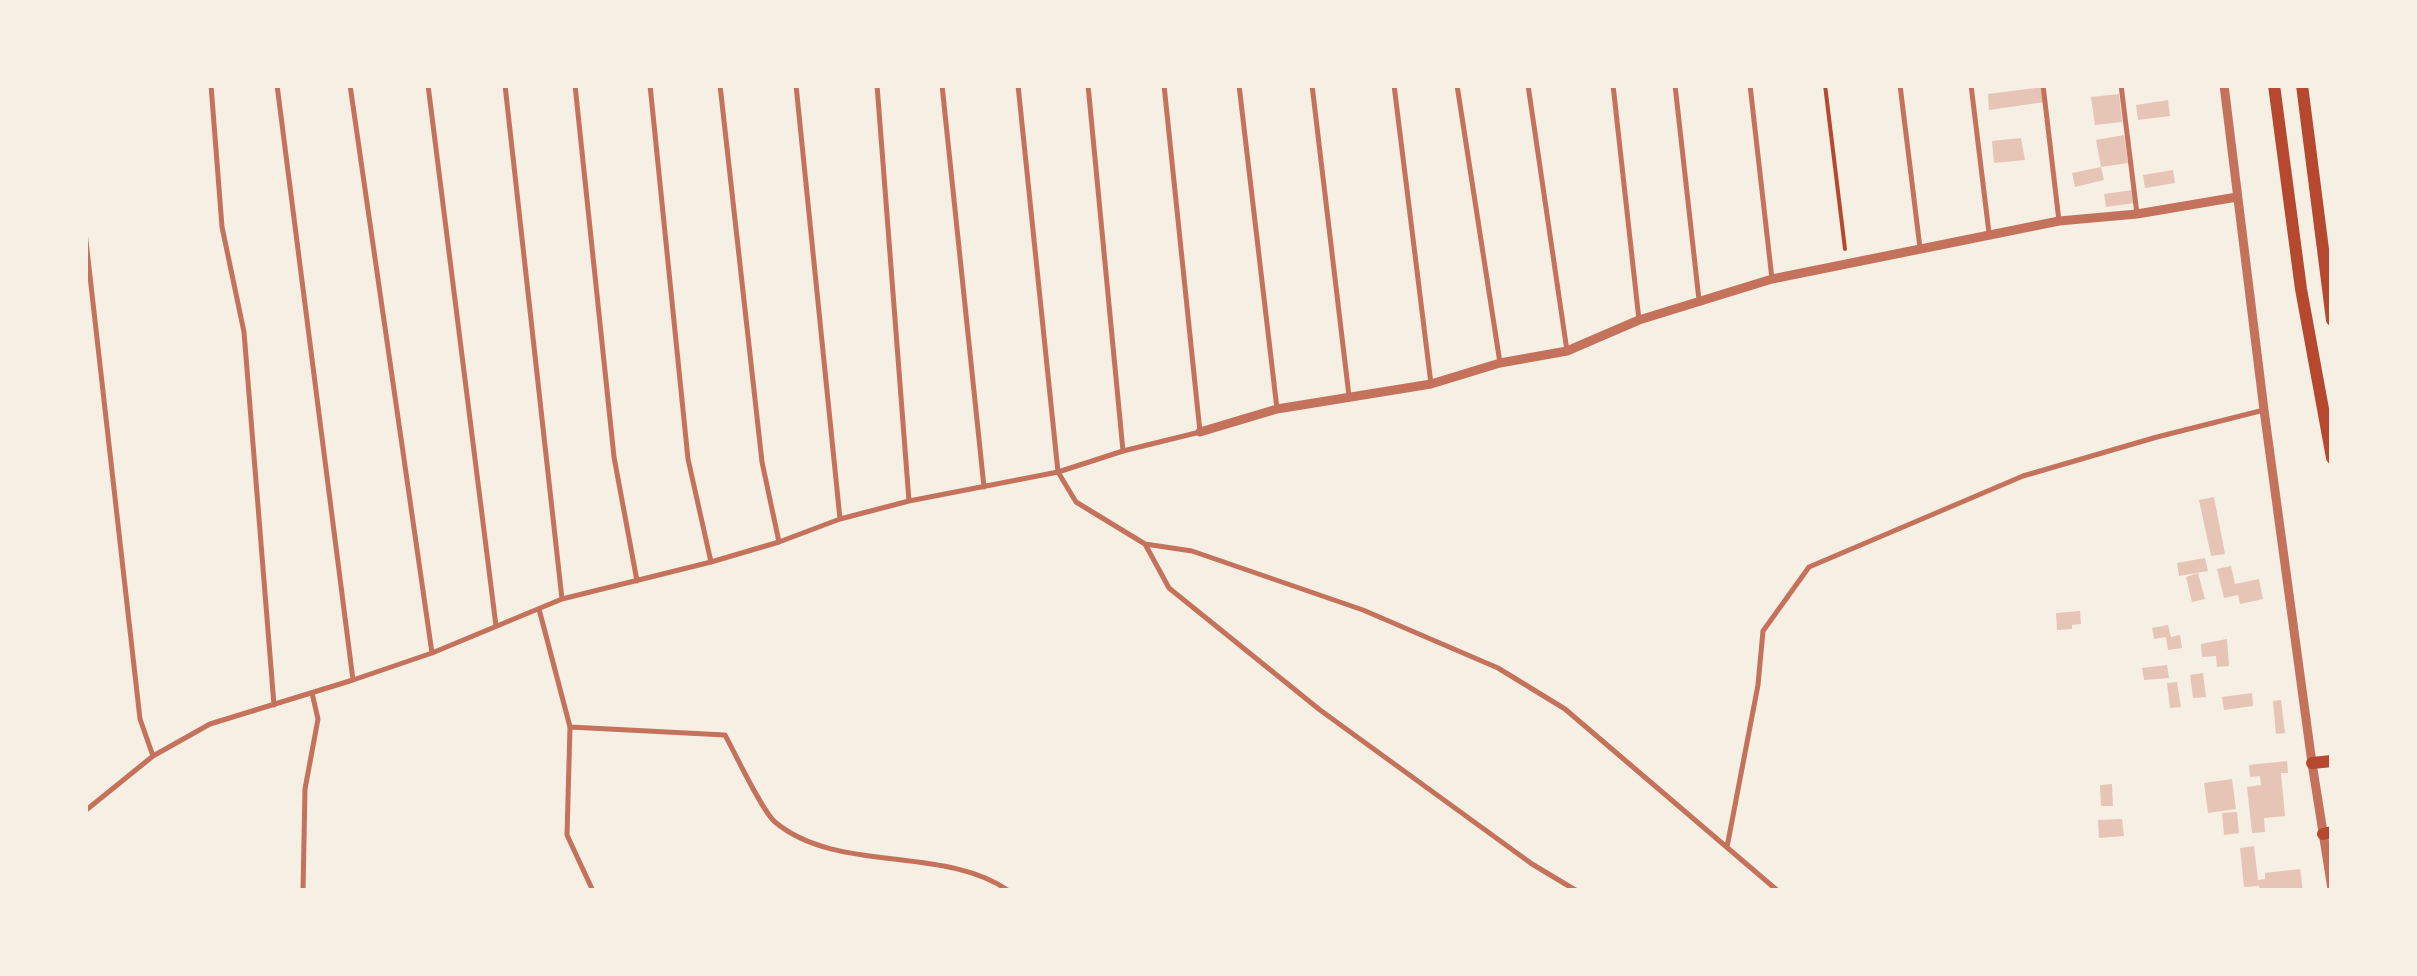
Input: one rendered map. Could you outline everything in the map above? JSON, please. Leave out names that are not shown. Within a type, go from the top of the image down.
[{"type":"main road","points":[[2274,85],[2300,289],[2332,458]]},
{"type":"main road","points":[[2302,85],[2332,320]]},
{"type":"main road","points":[[2312,763],[2332,761]]},
{"type":"street","points":[[2224,85],[2264,410],[2332,888]]},
{"type":"street","points":[[1200,432],[1277,409],[1430,384],[1500,363],[1567,351],[1638,320],[1772,279],[2059,221],[2238,198]]},
{"type":"lane","points":[[211,85],[222,227],[244,332],[274,705]]},
{"type":"lane","points":[[277,85],[353,680]]},
{"type":"lane","points":[[350,85],[432,652]]},
{"type":"lane","points":[[428,85],[496,626]]},
{"type":"lane","points":[[505,85],[562,599]]},
{"type":"lane","points":[[575,85],[614,456],[637,581]]},
{"type":"lane","points":[[650,85],[688,459],[711,562]]},
{"type":"lane","points":[[720,85],[762,462],[779,542]]},
{"type":"lane","points":[[796,85],[840,519]]},
{"type":"lane","points":[[877,85],[909,500]]},
{"type":"lane","points":[[942,85],[984,487]]},
{"type":"lane","points":[[1018,85],[1058,472],[1076,502],[1145,544],[1192,551],[1363,610],[1498,668],[1564,709],[1778,891]]},
{"type":"lane","points":[[1088,85],[1123,451]]},
{"type":"lane","points":[[85,811],[153,756],[210,724],[432,652],[562,599],[711,562],[909,500],[1058,472],[1200,432],[1164,85]]},
{"type":"lane","points":[[1239,85],[1277,409]]},
{"type":"lane","points":[[1312,85],[1348,396]]},
{"type":"lane","points":[[1394,85],[1430,384]]},
{"type":"lane","points":[[1457,85],[1500,363]]},
{"type":"lane","points":[[1528,85],[1567,351]]},
{"type":"lane","points":[[1613,85],[1638,320]]},
{"type":"lane","points":[[1676,85],[1699,303]]},
{"type":"lane","points":[[1750,85],[1772,279]]},
{"type":"lane","points":[[1900,85],[1920,248]]},
{"type":"lane","points":[[1971,85],[1990,233]]},
{"type":"lane","points":[[2043,85],[2059,221]]},
{"type":"lane","points":[[2121,85],[2137,214]]},
{"type":"lane","points":[[85,232],[140,719],[153,756]]},
{"type":"lane","points":[[1727,847],[1758,685],[1762,631],[1809,567],[2023,476],[2264,410]]},
{"type":"lane","points":[[1145,544],[1169,588],[1320,710],[1532,864],[1577,891]]},
{"type":"lane","points":[[539,609],[570,727],[566,835],[593,891]]},
{"type":"lane","points":[[303,891],[305,789],[318,719],[312,693]]},
{"type":"lane","points":[[570,727],[724,736],[772,820],[814,846],[957,870],[988,878],[1009,891]]},
{"type":"path","points":[[1826,85],[1847,264]]},
{"type":"building","points":[[2043,87],[2045,102],[1989,110],[1988,94]]},
{"type":"building","points":[[2119,94],[2122,122],[2095,125],[2091,97]]},
{"type":"building","points":[[2168,100],[2170,116],[2138,120],[2136,105]]},
{"type":"building","points":[[2124,135],[2128,163],[2101,167],[2096,140]]},
{"type":"building","points":[[2021,138],[2025,160],[1994,163],[1992,141]]},
{"type":"building","points":[[2101,167],[2104,180],[2075,187],[2072,173]]},
{"type":"building","points":[[2173,170],[2175,183],[2145,188],[2143,175]]},
{"type":"building","points":[[2133,190],[2135,203],[2106,207],[2104,194]]},
{"type":"building","points":[[2214,497],[2225,554],[2211,556],[2199,500]]},
{"type":"building","points":[[2205,558],[2208,571],[2179,576],[2177,563]]},
{"type":"building","points":[[2231,566],[2235,584],[2259,579],[2263,599],[2240,604],[2238,595],[2224,598],[2217,569]]},
{"type":"building","points":[[2198,573],[2205,599],[2192,602],[2186,577]]},
{"type":"building","points":[[2080,611],[2081,624],[2057,630],[2056,613]]},
{"type":"building","points":[[2168,625],[2171,637],[2180,635],[2182,648],[2168,650],[2166,637],[2154,639],[2152,628]]},
{"type":"building","points":[[2227,639],[2229,666],[2217,667],[2216,656],[2202,657],[2201,644]]},
{"type":"building","points":[[2167,665],[2169,678],[2144,680],[2142,668]]},
{"type":"building","points":[[2203,673],[2206,697],[2193,698],[2190,675]]},
{"type":"building","points":[[2177,682],[2181,707],[2170,708],[2167,683]]},
{"type":"building","points":[[2252,693],[2253,706],[2224,710],[2222,697]]},
{"type":"building","points":[[2281,700],[2285,733],[2276,734],[2273,701]]},
{"type":"building","points":[[2287,761],[2288,773],[2281,773],[2285,816],[2264,818],[2265,832],[2252,833],[2247,787],[2261,785],[2260,776],[2250,777],[2249,765]]},
{"type":"building","points":[[2232,779],[2236,809],[2208,813],[2204,783]]},
{"type":"building","points":[[2112,784],[2113,806],[2101,806],[2100,785]]},
{"type":"building","points":[[2237,812],[2239,833],[2224,835],[2222,813]]},
{"type":"building","points":[[2122,819],[2124,836],[2099,838],[2098,820]]},
{"type":"building","points":[[2254,846],[2258,880],[2265,879],[2265,873],[2300,869],[2303,891],[2244,887],[2240,848]]}]
